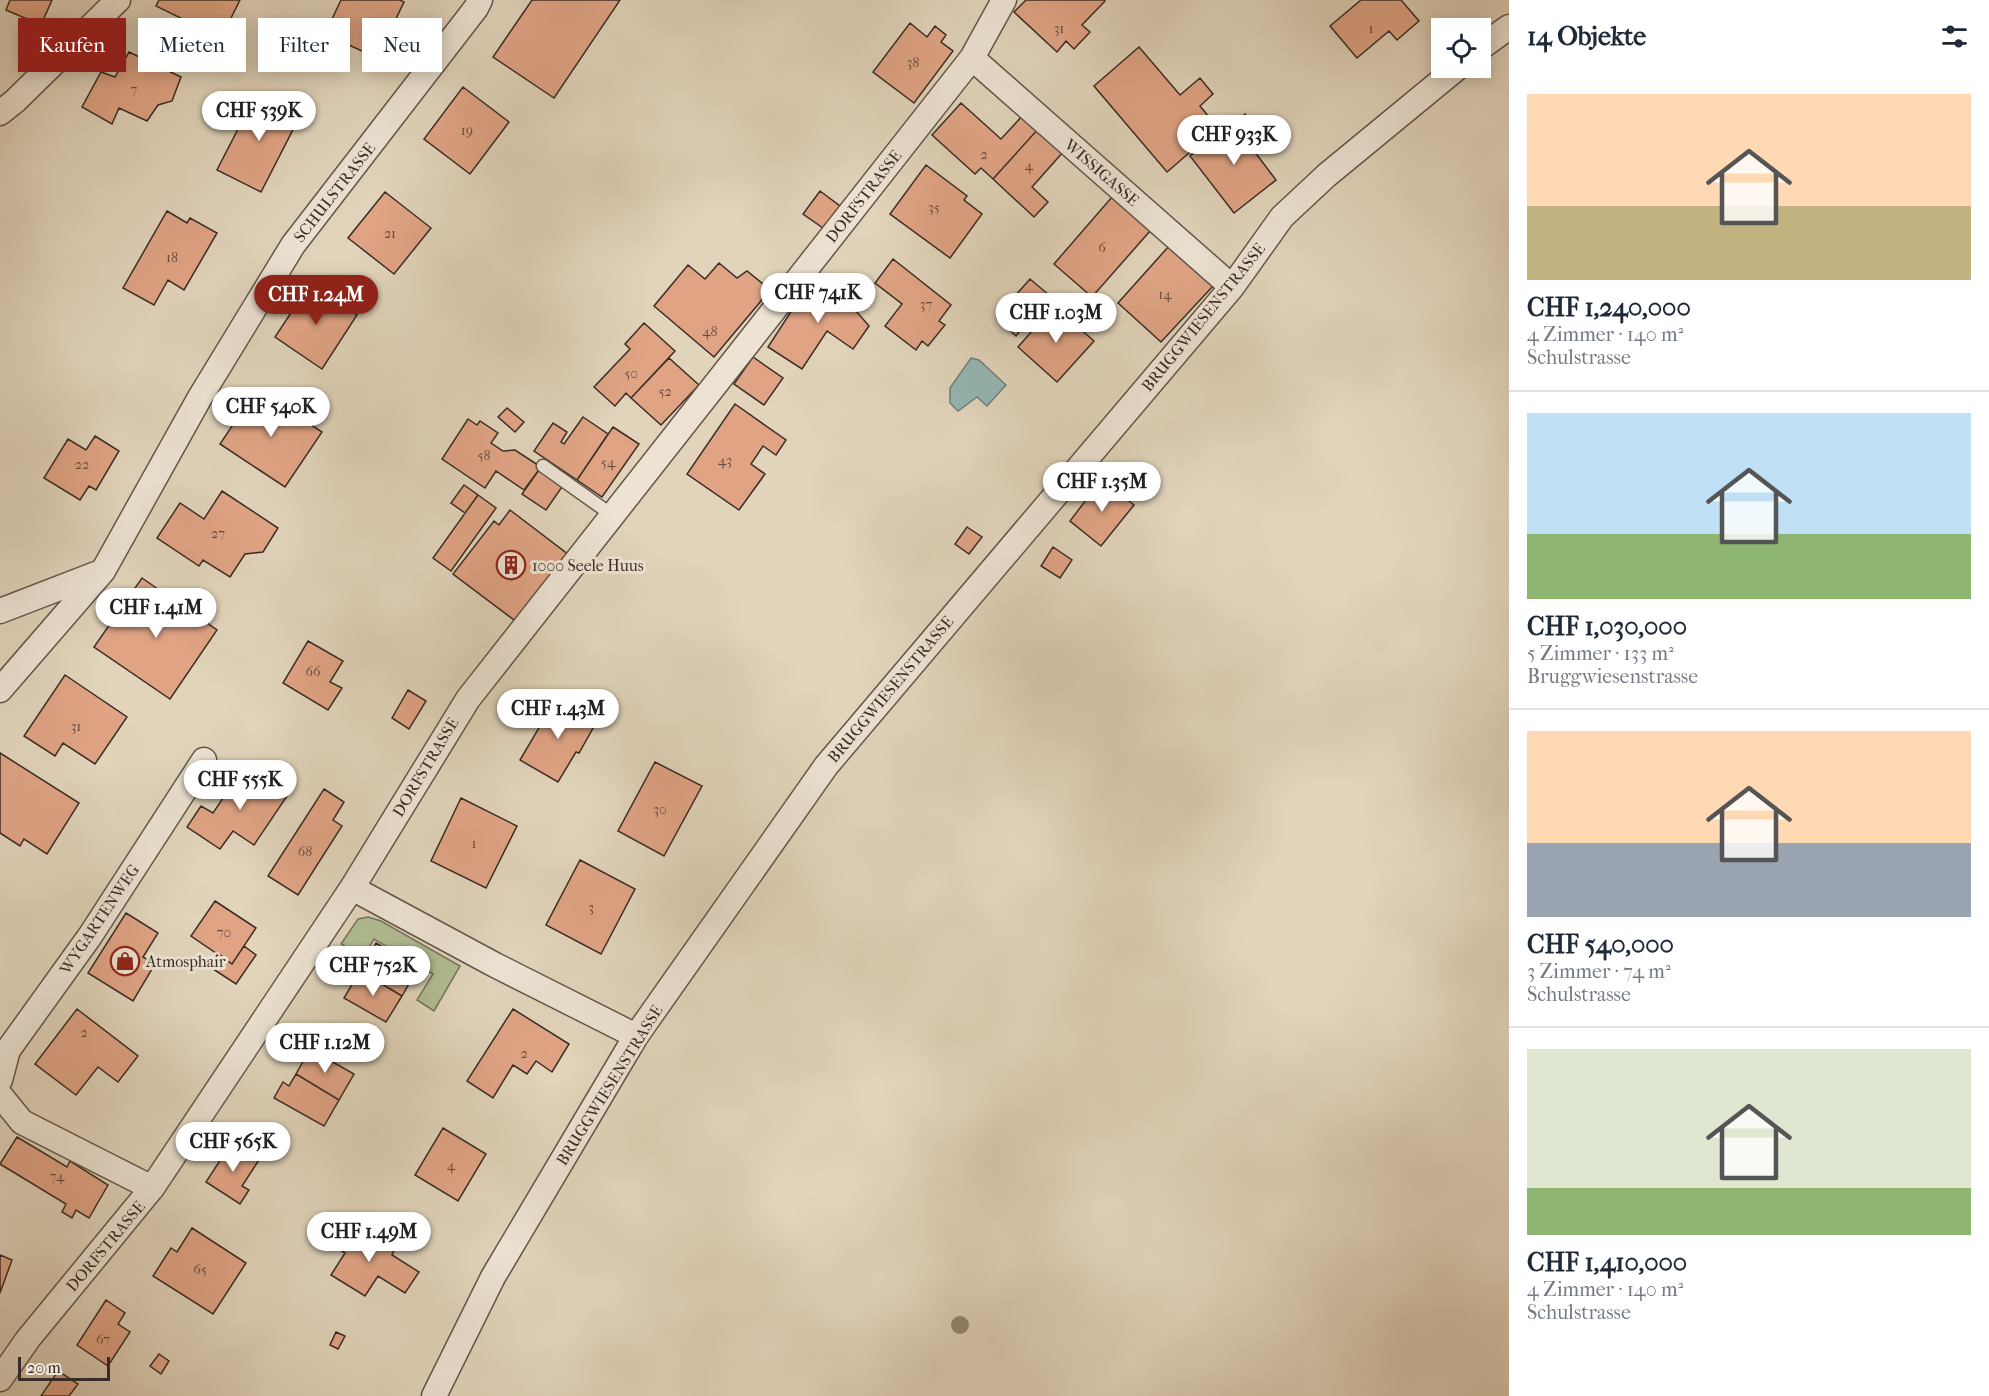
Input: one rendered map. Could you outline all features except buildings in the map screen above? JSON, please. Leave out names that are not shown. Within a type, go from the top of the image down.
[{"type":"street","points":[[0,113],[118,0]]},
{"type":"street","name":"SCHULSTRASSE","points":[[0,690],[103,571],[199,399],[292,245],[480,0]]},
{"type":"street","name":"DORFSTRASSE","points":[[0,1379],[28,1339],[152,1188],[352,888],[468,699],[972,58],[1004,0]]},
{"type":"street","points":[[1491,40],[1509,27]]},
{"type":"street","name":"WISSIGASSE","points":[[972,58],[1232,287]]},
{"type":"street","name":"BRUGGWIESENSTRASSE","points":[[434,1396],[494,1277],[636,1036],[826,765],[1232,287],[1282,217],[1327,175],[1445,78]]},
{"type":"street","points":[[0,611],[103,571]]},
{"type":"street","name":"WYGARTENWEG","points":[[0,1080],[8,1050],[90,936],[204,760]]},
{"type":"street","points":[[352,888],[495,966],[636,1036]]},
{"type":"street","points":[[0,1095],[22,1122],[152,1188]]},
{"type":"lane","points":[[543,466],[612,515]]},
{"type":"green space","points":[[368,917],[381,921],[460,966],[434,1011],[417,1000],[433,974],[374,939],[363,957],[341,944],[358,919]]},
{"type":"water","points":[[971,358],[979,360],[1006,385],[987,406],[977,397],[958,411],[950,403],[950,388]]},
{"type":"place","name":"1000 Seele Huus","points":[[511,565]]},
{"type":"place","name":"Atmosphair","points":[[125,961]]}]
